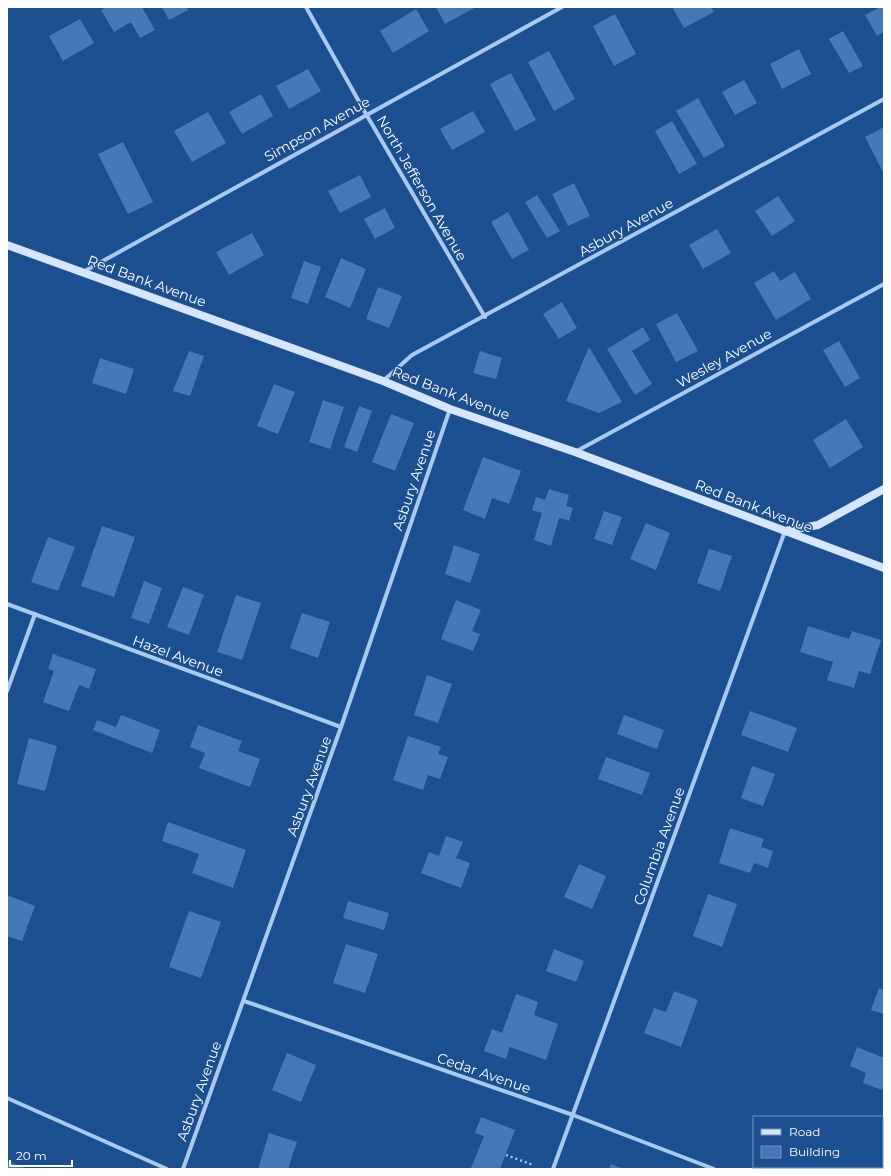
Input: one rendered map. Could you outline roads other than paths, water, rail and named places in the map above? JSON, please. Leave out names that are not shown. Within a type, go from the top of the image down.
[{"type":"street","name":"North Jefferson Avenue","points":[[306,7],[366,114],[485,317]]},
{"type":"street","name":"Simpson Avenue","points":[[83,272],[366,114],[562,7]]},
{"type":"street","name":"Asbury Avenue","points":[[383,381],[412,355],[485,317],[884,99]]},
{"type":"street","name":"Red Bank Avenue","points":[[7,245],[383,381],[450,409],[575,452],[884,568]]},
{"type":"street","name":"Wesley Avenue","points":[[575,452],[884,284]]},
{"type":"street","name":"Asbury Avenue","points":[[183,1169],[342,728],[450,409]]},
{"type":"street","points":[[785,531],[818,525],[884,489]]},
{"type":"street","name":"Columbia Avenue","points":[[553,1169],[785,531]]},
{"type":"street","name":"Hazel Avenue","points":[[7,604],[342,728]]},
{"type":"street","points":[[7,691],[34,614]]},
{"type":"street","name":"Cedar Avenue","points":[[244,1001],[572,1115],[714,1169]]},
{"type":"street","points":[[7,1098],[167,1169]]}]
